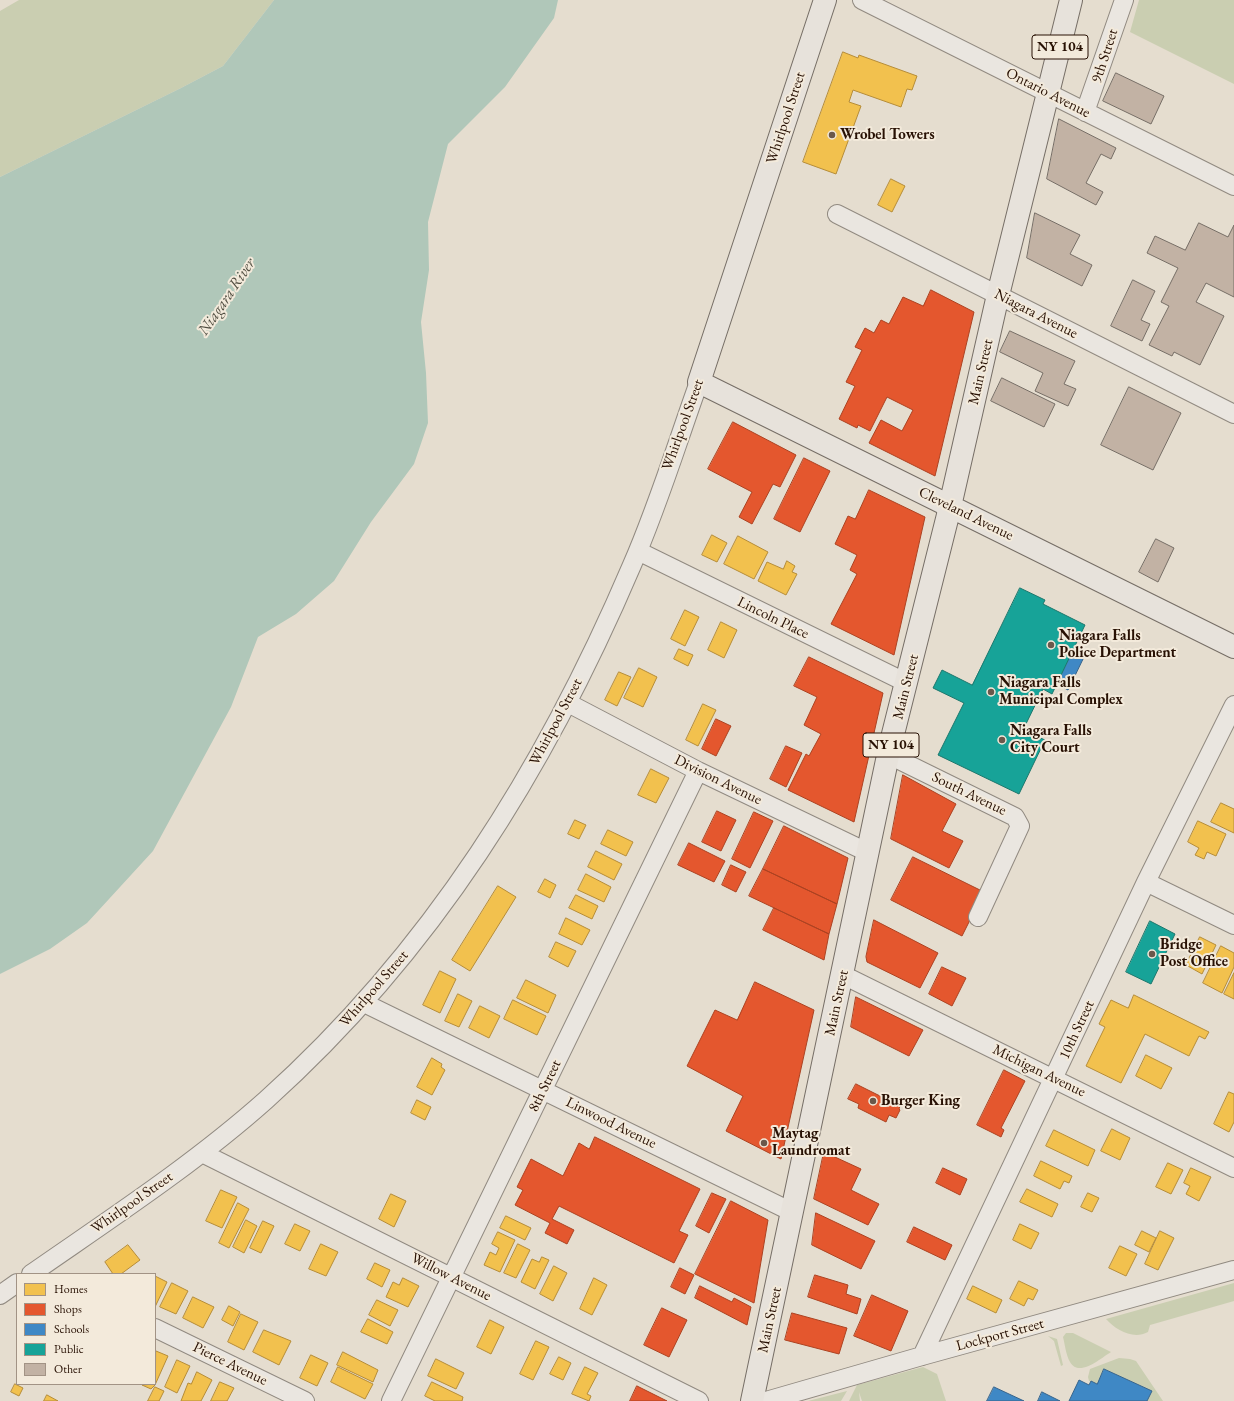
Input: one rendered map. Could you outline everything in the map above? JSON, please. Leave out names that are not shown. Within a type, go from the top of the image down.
[{"type":"main road","name":"Whirlpool Street","points":[[699,382],[825,0]]},
{"type":"main road","name":"Main Street","points":[[752,1401],[889,755],[950,506],[998,295],[1071,0]]},
{"type":"main road","name":"Cleveland Avenue","points":[[699,382],[1234,647]]},
{"type":"street","name":"Ontario Avenue","points":[[862,0],[1234,186]]},
{"type":"street","name":"9th Street","points":[[1085,112],[1124,0]]},
{"type":"street","name":"Niagara Avenue","points":[[837,214],[1234,414]]},
{"type":"street","name":"Whirlpool Street","points":[[38,1272],[202,1153],[264,1102],[312,1057],[364,1002],[424,931],[471,867],[509,808],[568,703],[638,551],[699,382]]},
{"type":"street","name":"Lincoln Place","points":[[638,551],[907,683]]},
{"type":"street","name":"Division Avenue","points":[[568,703],[698,771],[869,853]]},
{"type":"street","name":"10th Street","points":[[922,1356],[1146,882],[1234,704]]},
{"type":"street","name":"South Avenue","points":[[889,755],[1015,817],[1020,826],[978,917]]},
{"type":"street","name":"8th Street","points":[[391,1401],[698,771]]},
{"type":"street","points":[[1146,882],[1234,925]]},
{"type":"street","name":"Michigan Avenue","points":[[843,975],[1234,1168]]},
{"type":"street","name":"Linwood Avenue","points":[[364,1002],[792,1212]]},
{"type":"street","name":"Willow Avenue","points":[[202,1153],[699,1401]]},
{"type":"street","name":"Lockport Street","points":[[766,1401],[922,1356],[1234,1270]]},
{"type":"street","points":[[0,1295],[16,1284]]},
{"type":"street","name":"Pierce Avenue","points":[[156,1328],[304,1401]]},
{"type":"shaded area","points":[[19,0],[274,0],[223,66],[0,177],[0,11]]},
{"type":"shaded area","points":[[1139,0],[1234,0],[1234,84],[1130,32]]},
{"type":"shaded area","points":[[1234,1283],[1234,1301],[1150,1325],[1148,1332],[1142,1334],[1137,1335],[1125,1333],[1106,1319]]},
{"type":"shaded area","points":[[1066,1333],[1073,1333],[1111,1352],[1090,1365],[1079,1368],[1074,1366],[1070,1362],[1066,1350],[1063,1337]]},
{"type":"shaded area","points":[[1048,1336],[1057,1339],[1063,1365],[1061,1366],[1054,1341]]},
{"type":"shaded area","points":[[1119,1358],[1136,1361],[1163,1401],[1147,1401],[1151,1391],[1104,1369],[1097,1384],[1089,1381],[1088,1377],[1090,1369]]},
{"type":"shaded area","points":[[923,1367],[937,1374],[946,1401],[862,1401],[859,1392],[860,1401],[849,1401],[857,1385]]},
{"type":"shaded area","points":[[847,1391],[841,1401],[808,1401]]},
{"type":"water","name":"Niagara River","points":[[274,0],[558,0],[554,18],[505,87],[448,144],[428,222],[429,270],[421,322],[426,373],[428,423],[414,464],[371,522],[334,581],[296,614],[258,637],[231,707],[153,851],[87,923],[50,949],[0,974],[0,177],[223,66]]},
{"type":"building: Homes","name":"Wrobel Towers","points":[[843,52],[858,58],[859,55],[917,76],[912,90],[907,89],[901,107],[853,90],[849,102],[861,106],[836,174],[803,162]]},
{"type":"building: Homes","points":[[891,179],[905,186],[892,212],[878,205]]},
{"type":"building: Homes","points":[[712,535],[727,543],[717,562],[702,555]]},
{"type":"building: Homes","points":[[738,536],[768,552],[754,579],[724,564]]},
{"type":"building: Homes","points":[[787,561],[795,566],[792,572],[797,574],[786,595],[758,581],[767,562],[783,569]]},
{"type":"building: Homes","points":[[685,610],[699,617],[685,646],[671,639]]},
{"type":"building: Homes","points":[[721,622],[737,630],[724,658],[708,650]]},
{"type":"building: Homes","points":[[679,649],[693,655],[688,666],[674,659]]},
{"type":"building: Homes","points":[[639,668],[657,677],[643,707],[624,698]]},
{"type":"building: Homes","points":[[619,672],[631,677],[617,706],[605,700]]},
{"type":"building: Homes","points":[[703,704],[716,710],[698,746],[686,740]]},
{"type":"building: Homes","points":[[651,769],[669,778],[656,803],[638,795]]},
{"type":"building: Homes","points":[[1221,803],[1234,809],[1234,833],[1211,822]]},
{"type":"building: Homes","points":[[575,820],[586,825],[579,839],[568,834]]},
{"type":"building: Homes","points":[[1198,821],[1226,834],[1216,856],[1207,852],[1204,859],[1195,855],[1199,848],[1188,842]]},
{"type":"building: Homes","points":[[608,830],[633,842],[626,856],[601,844]]},
{"type":"building: Homes","points":[[596,851],[622,864],[614,880],[588,867]]},
{"type":"building: Homes","points":[[586,874],[611,887],[604,902],[578,890]]},
{"type":"building: Homes","points":[[545,879],[556,885],[550,898],[538,892]]},
{"type":"building: Homes","points":[[498,886],[516,897],[470,971],[452,960]]},
{"type":"building: Homes","points":[[576,895],[598,906],[592,919],[569,908]]},
{"type":"building: Homes","points":[[566,918],[590,930],[582,945],[559,934]]},
{"type":"building: Homes","points":[[1200,937],[1216,945],[1202,974],[1186,965]]},
{"type":"building: Homes","points":[[556,942],[576,951],[568,967],[549,957]]},
{"type":"building: Homes","points":[[1221,946],[1234,953],[1234,967],[1222,993],[1203,983]]},
{"type":"building: Homes","points":[[440,971],[456,979],[440,1013],[423,1005]]},
{"type":"building: Homes","points":[[1234,973],[1234,999],[1224,994]]},
{"type":"building: Homes","points":[[526,980],[556,995],[548,1013],[517,998]]},
{"type":"building: Homes","points":[[458,994],[472,1001],[459,1027],[445,1021]]},
{"type":"building: Homes","points":[[1134,995],[1209,1032],[1205,1039],[1199,1036],[1189,1056],[1145,1034],[1121,1083],[1086,1066],[1105,1027],[1099,1024],[1111,1000],[1128,1008]]},
{"type":"building: Homes","points":[[513,1000],[546,1016],[537,1035],[504,1019]]},
{"type":"building: Homes","points":[[480,1006],[500,1016],[489,1038],[469,1028]]},
{"type":"building: Homes","points":[[1146,1055],[1172,1068],[1161,1089],[1136,1076]]},
{"type":"building: Homes","points":[[432,1058],[442,1064],[441,1067],[445,1070],[432,1095],[417,1087]]},
{"type":"building: Homes","points":[[1229,1092],[1234,1094],[1234,1122],[1229,1132],[1214,1124]]},
{"type":"building: Homes","points":[[417,1100],[431,1107],[425,1120],[411,1113]]},
{"type":"building: Homes","points":[[1112,1129],[1130,1138],[1120,1160],[1101,1151]]},
{"type":"building: Homes","points":[[1054,1130],[1095,1150],[1088,1166],[1046,1146]]},
{"type":"building: Homes","points":[[1041,1161],[1072,1176],[1069,1183],[1064,1181],[1060,1189],[1034,1176]]},
{"type":"building: Homes","points":[[1168,1163],[1183,1170],[1171,1194],[1156,1187]]},
{"type":"building: Homes","points":[[1191,1168],[1211,1177],[1199,1201],[1186,1194],[1190,1186],[1184,1183]]},
{"type":"building: Homes","points":[[1027,1189],[1058,1204],[1052,1217],[1020,1202]]},
{"type":"building: Homes","points":[[221,1190],[237,1197],[222,1228],[206,1221]]},
{"type":"building: Homes","points":[[1088,1193],[1099,1198],[1092,1212],[1081,1207]]},
{"type":"building: Homes","points":[[391,1194],[406,1201],[394,1227],[379,1219]]},
{"type":"building: Homes","points":[[238,1203],[249,1209],[229,1248],[219,1243]]},
{"type":"building: Homes","points":[[506,1216],[531,1228],[525,1240],[500,1228]]},
{"type":"building: Homes","points":[[246,1220],[257,1226],[244,1253],[233,1247]]},
{"type":"building: Homes","points":[[263,1221],[274,1226],[261,1253],[250,1248]]},
{"type":"building: Homes","points":[[295,1224],[310,1231],[300,1251],[285,1244]]},
{"type":"building: Homes","points":[[1020,1224],[1039,1233],[1031,1249],[1013,1240]]},
{"type":"building: Homes","points":[[1142,1231],[1156,1238],[1149,1252],[1135,1245]]},
{"type":"building: Homes","points":[[1160,1231],[1174,1238],[1158,1270],[1145,1264]]},
{"type":"building: Homes","points":[[498,1232],[515,1240],[500,1272],[484,1265],[490,1252],[496,1255],[499,1248],[492,1244]]},
{"type":"building: Homes","points":[[321,1244],[338,1252],[326,1276],[309,1269]]},
{"type":"building: Homes","points":[[518,1244],[530,1250],[516,1278],[504,1273]]},
{"type":"building: Homes","points":[[128,1245],[140,1260],[122,1273],[112,1273],[105,1262]]},
{"type":"building: Homes","points":[[1120,1246],[1137,1254],[1126,1276],[1109,1268]]},
{"type":"building: Homes","points":[[542,1257],[549,1260],[535,1289],[521,1282],[532,1259],[539,1262]]},
{"type":"building: Homes","points":[[375,1263],[390,1270],[382,1287],[367,1279]]},
{"type":"building: Homes","points":[[554,1266],[567,1273],[553,1301],[540,1294]]},
{"type":"building: Homes","points":[[156,1276],[167,1282],[156,1305]]},
{"type":"building: Homes","points":[[403,1278],[419,1286],[408,1307],[386,1297],[393,1282],[399,1285]]},
{"type":"building: Homes","points":[[594,1278],[607,1285],[592,1315],[580,1309]]},
{"type":"building: Homes","points":[[1019,1281],[1038,1290],[1033,1300],[1028,1298],[1024,1306],[1010,1299]]},
{"type":"building: Homes","points":[[172,1283],[188,1291],[176,1314],[160,1307]]},
{"type":"building: Homes","points":[[973,1286],[1002,1300],[996,1313],[967,1299]]},
{"type":"building: Homes","points":[[193,1297],[214,1307],[203,1328],[183,1318]]},
{"type":"building: Homes","points":[[377,1300],[398,1310],[390,1326],[369,1315]]},
{"type":"building: Homes","points":[[229,1306],[240,1312],[233,1326],[222,1320]]},
{"type":"building: Homes","points":[[241,1314],[258,1322],[244,1350],[228,1342]]},
{"type":"building: Homes","points":[[368,1319],[393,1332],[387,1344],[361,1332]]},
{"type":"building: Homes","points":[[490,1320],[504,1327],[491,1354],[477,1347]]},
{"type":"building: Homes","points":[[264,1330],[291,1341],[279,1365],[253,1352]]},
{"type":"building: Homes","points":[[536,1341],[549,1347],[533,1380],[520,1374]]},
{"type":"building: Homes","points":[[156,1351],[168,1356],[156,1383]]},
{"type":"building: Homes","points":[[343,1352],[378,1370],[373,1382],[337,1365]]},
{"type":"building: Homes","points":[[311,1355],[328,1363],[317,1386],[300,1378]]},
{"type":"building: Homes","points":[[559,1357],[571,1363],[563,1380],[550,1374]]},
{"type":"building: Homes","points":[[436,1359],[464,1373],[456,1389],[428,1376]]},
{"type":"building: Homes","points":[[177,1360],[190,1366],[177,1393],[165,1387]]},
{"type":"building: Homes","points":[[338,1367],[373,1384],[365,1399],[331,1382]]},
{"type":"building: Homes","points":[[585,1367],[598,1373],[587,1394],[591,1396],[589,1401],[572,1394]]},
{"type":"building: Homes","points":[[197,1372],[212,1380],[201,1401],[181,1401],[188,1383],[191,1384]]},
{"type":"building: Homes","points":[[220,1382],[234,1388],[227,1401],[211,1401]]},
{"type":"building: Homes","points":[[432,1382],[463,1397],[462,1401],[435,1401],[425,1396]]},
{"type":"building: Homes","points":[[15,1384],[23,1388],[19,1396],[11,1392]]},
{"type":"building: Homes","points":[[142,1385],[155,1385],[151,1389]]},
{"type":"building: Homes","points":[[155,1387],[164,1391],[159,1401],[148,1401]]},
{"type":"building: Homes","points":[[47,1395],[58,1401],[44,1401]]},
{"type":"building: Shops","points":[[931,290],[974,312],[935,476],[869,443],[881,420],[902,431],[913,410],[887,397],[870,431],[858,425],[857,428],[839,419],[855,386],[846,382],[862,350],[855,347],[865,328],[874,333],[881,320],[889,324],[903,297],[923,306]]},
{"type":"building: Shops","points":[[733,422],[796,455],[780,487],[773,484],[752,524],[739,517],[752,492],[708,469]]},
{"type":"building: Shops","points":[[804,458],[830,471],[800,532],[774,519]]},
{"type":"building: Shops","points":[[869,490],[925,517],[894,655],[831,624],[857,574],[850,570],[857,555],[835,544],[848,516],[855,519]]},
{"type":"building: Shops","points":[[809,657],[883,693],[854,822],[788,790],[806,754],[809,756],[821,734],[804,725],[817,697],[794,686]]},
{"type":"building: Shops","points":[[716,719],[731,726],[716,756],[702,749]]},
{"type":"building: Shops","points":[[786,746],[802,753],[786,787],[770,779]]},
{"type":"building: Shops","points":[[903,775],[956,804],[942,831],[963,841],[949,868],[891,839]]},
{"type":"building: Shops","points":[[717,811],[736,820],[721,851],[702,842]]},
{"type":"building: Shops","points":[[754,812],[773,821],[750,868],[732,859]]},
{"type":"building: Shops","points":[[784,826],[848,858],[837,904],[763,869]]},
{"type":"building: Shops","points":[[689,843],[725,861],[714,882],[678,865]]},
{"type":"building: Shops","points":[[913,857],[984,892],[962,936],[891,900]]},
{"type":"building: Shops","points":[[731,865],[746,872],[736,892],[722,885]]},
{"type":"building: Shops","points":[[763,869],[837,904],[829,934],[749,896]]},
{"type":"building: Shops","points":[[774,908],[829,934],[824,960],[763,930]]},
{"type":"building: Shops","points":[[874,920],[938,953],[920,988],[867,962],[866,957]]},
{"type":"building: Shops","points":[[942,967],[966,978],[952,1006],[929,994]]},
{"type":"building: Shops","points":[[755,982],[814,1010],[781,1159],[726,1131],[743,1096],[687,1066],[715,1010],[737,1020]]},
{"type":"building: Shops","points":[[856,997],[923,1030],[909,1056],[851,1027]]},
{"type":"building: Shops","points":[[1004,1070],[1025,1081],[1001,1128],[1004,1130],[1001,1137],[977,1125]]},
{"type":"building: Shops","name":"Burger King","points":[[856,1084],[900,1106],[900,1110],[896,1118],[889,1115],[886,1122],[858,1108],[859,1104],[848,1099]]},
{"type":"building: Shops","points":[[595,1137],[700,1189],[679,1231],[688,1235],[674,1263],[559,1206],[552,1219],[574,1230],[567,1244],[545,1233],[550,1223],[515,1205],[523,1190],[517,1187],[531,1159],[563,1176],[579,1143],[589,1149]]},
{"type":"building: Shops","points":[[824,1152],[861,1169],[851,1190],[879,1204],[868,1225],[814,1199]]},
{"type":"building: Shops","points":[[943,1168],[967,1179],[960,1195],[936,1183]]},
{"type":"building: Shops","points":[[712,1193],[726,1199],[709,1233],[696,1226]]},
{"type":"building: Shops","points":[[731,1201],[768,1220],[754,1303],[695,1274]]},
{"type":"building: Shops","points":[[816,1213],[875,1241],[861,1269],[812,1245]]},
{"type":"building: Shops","points":[[914,1227],[952,1245],[945,1260],[907,1242]]},
{"type":"building: Shops","points":[[680,1268],[694,1275],[685,1294],[671,1287]]},
{"type":"building: Shops","points":[[815,1275],[848,1285],[846,1294],[861,1299],[857,1314],[808,1297]]},
{"type":"building: Shops","points":[[700,1286],[732,1302],[734,1298],[751,1307],[747,1325],[695,1298]]},
{"type":"building: Shops","points":[[872,1295],[908,1311],[891,1351],[854,1336]]},
{"type":"building: Shops","points":[[662,1308],[687,1320],[669,1357],[644,1345]]},
{"type":"building: Shops","points":[[792,1313],[847,1328],[839,1354],[785,1340]]},
{"type":"building: Shops","points":[[637,1386],[667,1401],[630,1401]]},
{"type":"building: Schools","points":[[1073,650],[1085,655],[1068,690],[1057,684]]},
{"type":"building: Schools","points":[[1104,1369],[1152,1391],[1147,1401],[1069,1401],[1079,1380],[1089,1385],[1091,1381],[1097,1384]]},
{"type":"building: Schools","points":[[994,1387],[1024,1401],[987,1401]]},
{"type":"building: Schools","points":[[1042,1392],[1060,1401],[1038,1401]]},
{"type":"building: Public","name":"Niagara Falls Municipal Complex","points":[[1020,588],[1045,600],[1043,604],[1085,625],[1052,694],[1043,689],[1023,730],[1045,740],[1019,794],[938,755],[964,703],[933,688],[942,670],[972,685]]},
{"type":"building: Public","points":[[1150,921],[1175,934],[1151,984],[1126,972]]},
{"type":"building: Other","points":[[1116,73],[1164,96],[1151,124],[1103,101]]},
{"type":"building: Other","points":[[1059,119],[1116,148],[1111,159],[1101,154],[1086,183],[1103,192],[1096,205],[1047,179]]},
{"type":"building: Other","points":[[1035,213],[1080,235],[1070,254],[1092,265],[1082,286],[1027,258]]},
{"type":"building: Other","points":[[1199,223],[1228,237],[1234,225],[1234,297],[1206,283],[1196,302],[1224,316],[1200,365],[1174,352],[1172,356],[1149,345],[1169,306],[1161,302],[1178,268],[1147,253],[1155,236],[1185,250]]},
{"type":"building: Other","points":[[1133,280],[1155,291],[1141,320],[1150,324],[1142,341],[1111,326]]},
{"type":"building: Other","points":[[1010,331],[1075,361],[1064,384],[1076,389],[1068,406],[1035,391],[1043,373],[1000,352]]},
{"type":"building: Other","points":[[1002,378],[1055,404],[1044,427],[991,401]]},
{"type":"building: Other","points":[[1129,387],[1181,413],[1153,470],[1101,445]]},
{"type":"building: Other","points":[[1156,539],[1174,548],[1158,582],[1139,572]]},
{"type":"place","name":"Wrobel Towers","points":[[832,135]]},
{"type":"place","name":"Niagara Falls Police Department","points":[[1051,645]]},
{"type":"place","name":"Niagara Falls Municipal Complex","points":[[991,692]]},
{"type":"place","name":"Niagara Falls City Court","points":[[1002,740]]},
{"type":"place","name":"Bridge Post Office","points":[[1152,954]]},
{"type":"place","name":"Burger King","points":[[873,1101]]},
{"type":"place","name":"Maytag Laundromat","points":[[764,1143]]}]
